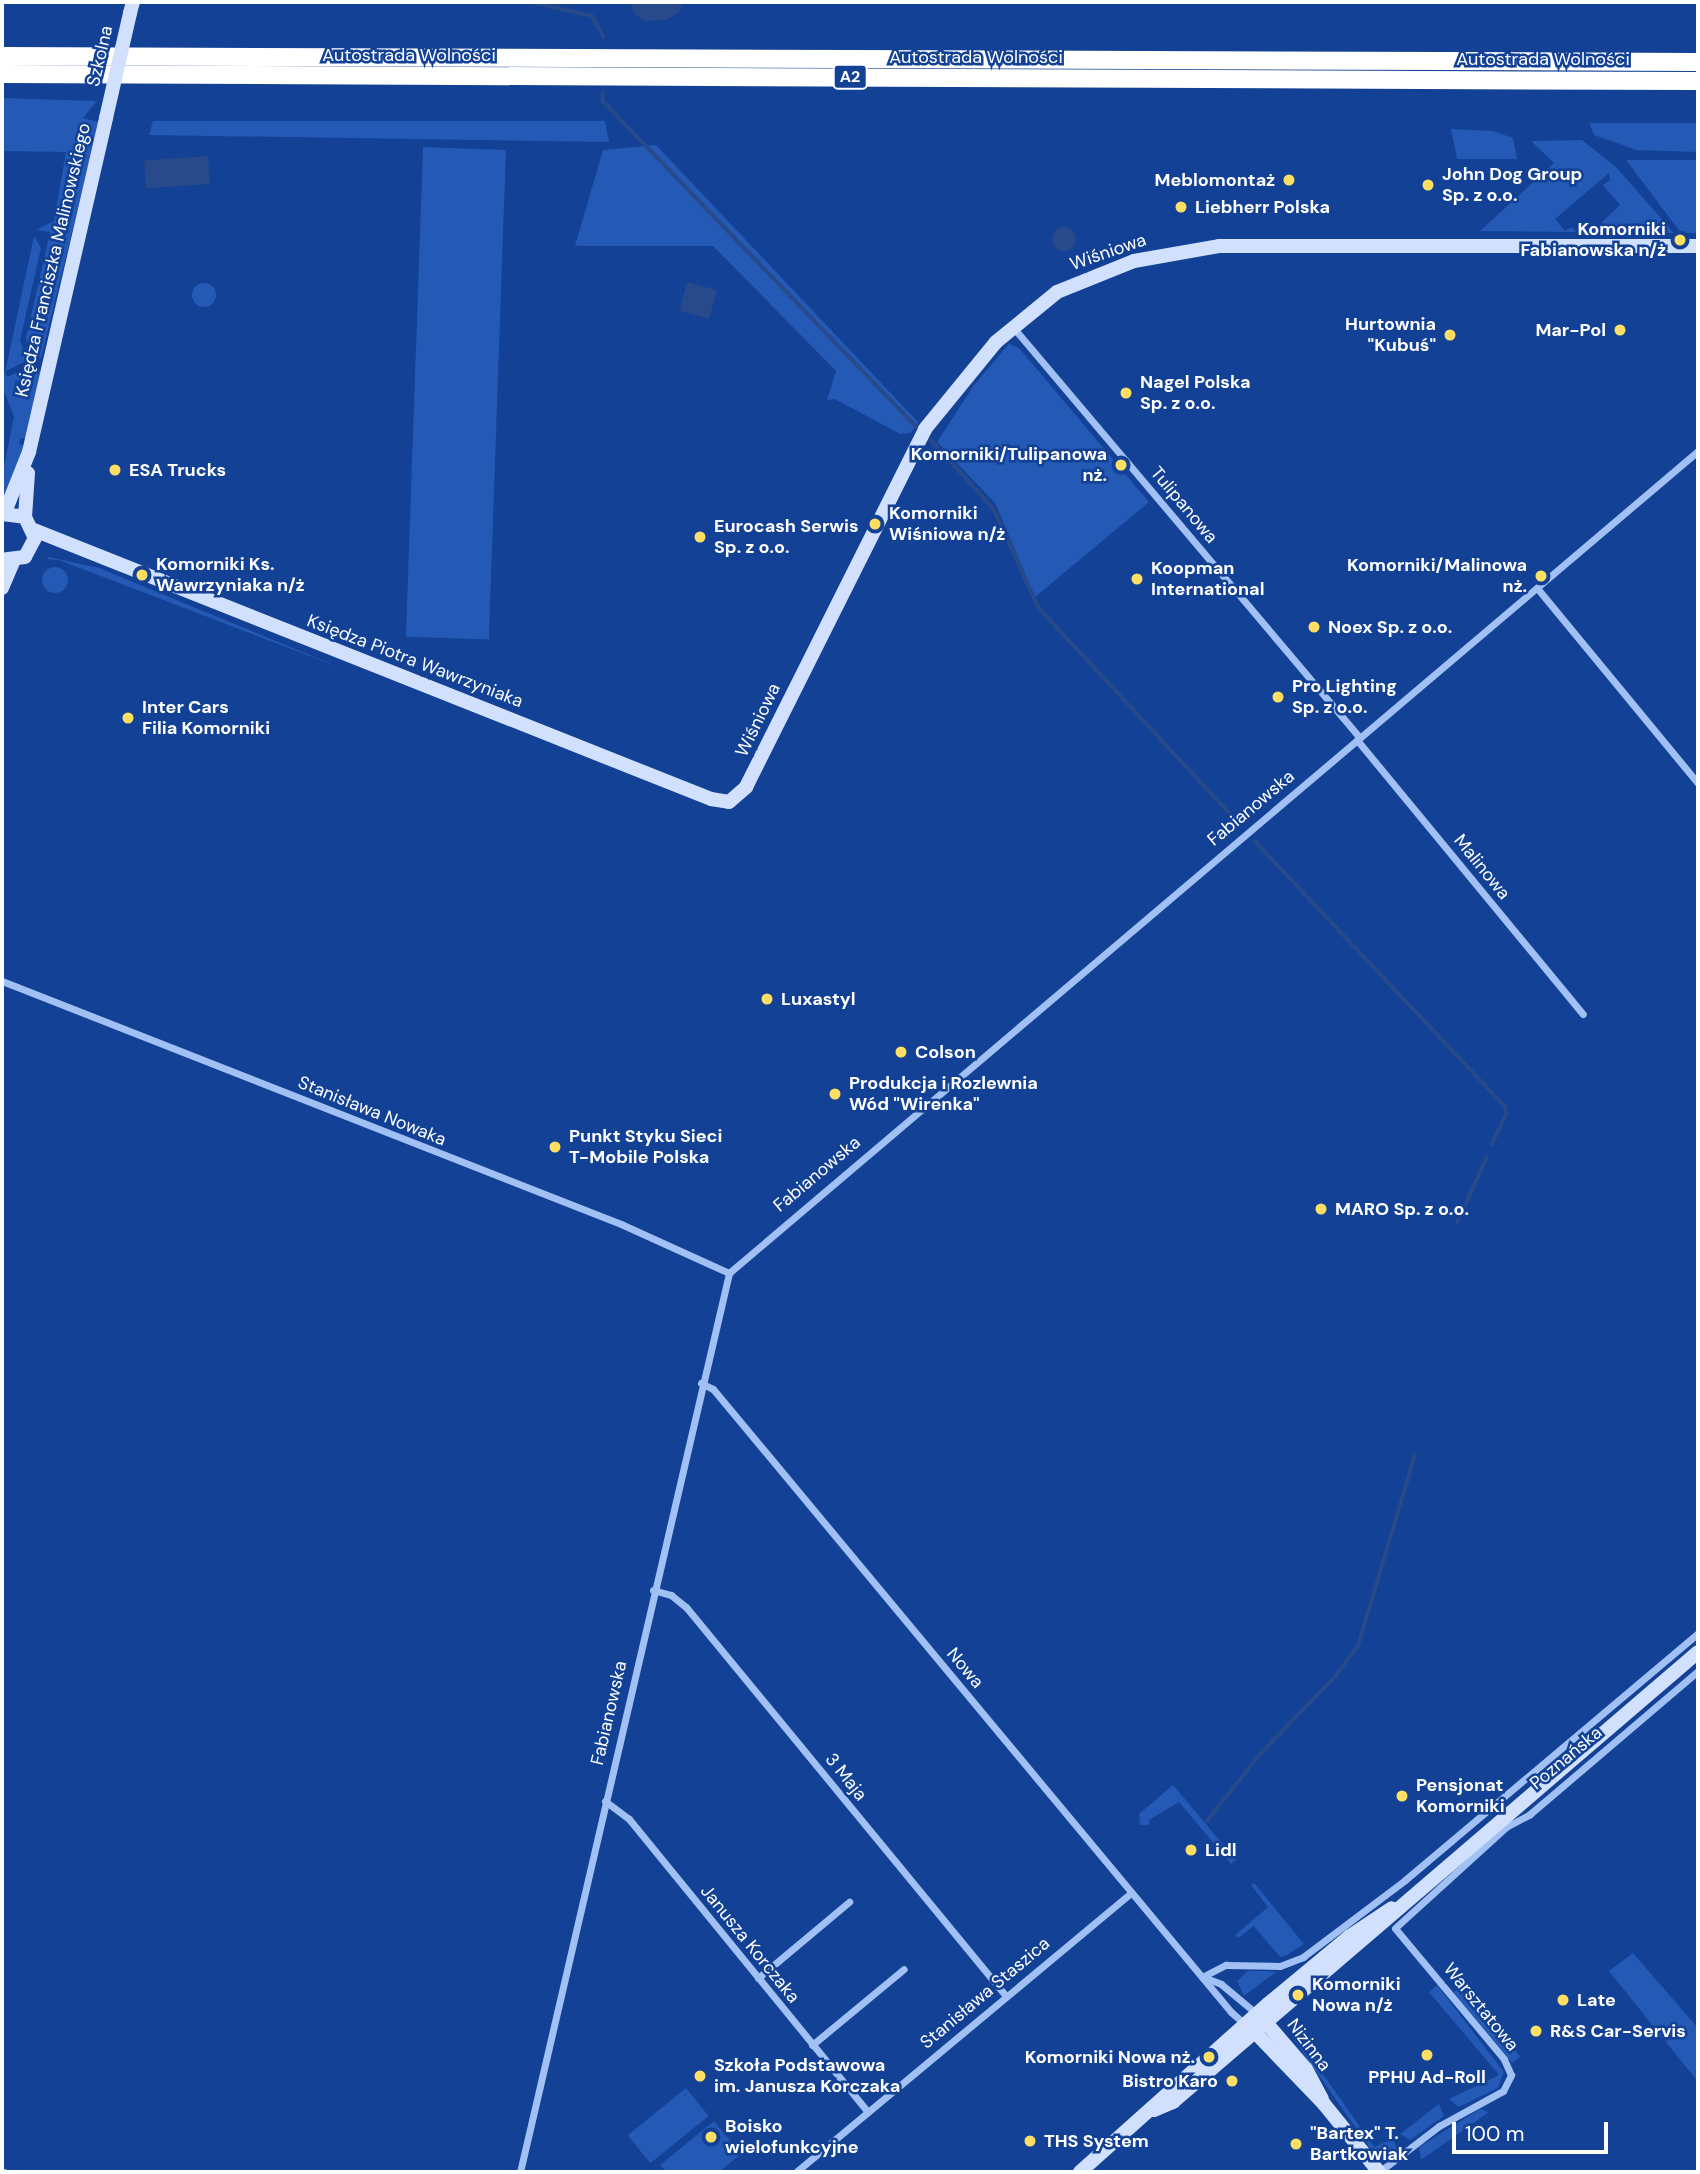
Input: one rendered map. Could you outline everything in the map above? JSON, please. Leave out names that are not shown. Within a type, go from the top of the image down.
[{"type":"highway","name":"Autostrada Wolności","points":[[2,56],[1698,62]]},
{"type":"highway","name":"Autostrada Wolności","points":[[2,74],[1698,81]]},
{"type":"street","name":"Szkolna","points":[[106,118],[131,7]]},
{"type":"street","name":"Księdza Franciszka Malinowskiego","points":[[25,517],[29,452],[106,118]]},
{"type":"street","name":"Wiśniowa","points":[[735,801],[747,787],[918,440],[948,395],[1012,326],[1046,298],[1095,273],[1201,248],[1282,244],[1698,246]]},
{"type":"street","name":"Tulipanowa","points":[[1012,326],[1358,739]]},
{"type":"street","name":"Fabianowska","points":[[520,2172],[701,1383],[729,1273],[1698,451]]},
{"type":"street","name":"Księdza Franciszka Malinowskiego","points":[[3,513],[29,452]]},
{"type":"street","points":[[2,588],[7,561],[30,552],[34,530],[25,517],[3,513]]},
{"type":"street","name":"Księdza Piotra Wawrzyniaka","points":[[34,530],[82,552],[711,799],[735,801]]},
{"type":"street","name":"Księdza Piotra Wawrzyniaka","points":[[30,552],[82,552]]},
{"type":"street","points":[[1536,588],[1698,783]]},
{"type":"street","name":"Malinowa","points":[[1358,739],[1583,1014]]},
{"type":"street","name":"Stanisława Nowaka","points":[[2,981],[611,1220],[729,1273]]},
{"type":"street","name":"Nowa","points":[[701,1383],[713,1389],[1202,1977],[1256,2023]]},
{"type":"street","name":"3 Maja","points":[[653,1590],[671,1595],[685,1606],[1006,1996]]},
{"type":"street","points":[[1202,1977],[1226,1965],[1280,1966],[1299,1960],[1405,1880],[1698,1633]]},
{"type":"street","name":"Poznańska","points":[[1080,2172],[1154,2110],[1165,2094],[1400,1904],[1698,1652]]},
{"type":"street","name":"Poznańska","points":[[1395,1928],[1506,1827],[1530,1814],[1698,1671]]},
{"type":"street","name":"Janusza Korczaka","points":[[605,1801],[629,1819],[868,2112]]},
{"type":"street","name":"Stanisława Staszica","points":[[796,2172],[1131,1892]]},
{"type":"street","points":[[758,1978],[849,1902]]},
{"type":"street","name":"Warsztatowa","points":[[1379,2172],[1439,2126],[1503,2091],[1511,2076],[1504,2059],[1395,1928]]},
{"type":"street","points":[[812,2045],[904,1969]]},
{"type":"street","name":"Nowa","points":[[1202,1977],[1221,1984],[1256,2023]]},
{"type":"street","name":"Nizinna","points":[[1256,2023],[1379,2172]]},
{"type":"shaded area","points":[[631,2],[683,2],[679,12],[667,20],[645,21],[633,13]]},
{"type":"shaded area","points":[[2,98],[97,101],[83,118],[99,122],[41,358],[31,353],[26,338],[50,232],[36,230],[54,221],[66,152],[2,151]]},
{"type":"shaded area","points":[[153,121],[605,121],[609,142],[149,135]]},
{"type":"shaded area","points":[[1589,123],[1698,123],[1698,152],[1636,150],[1594,135]]},
{"type":"shaded area","points":[[1451,129],[1493,131],[1513,138],[1517,159],[1457,159]]},
{"type":"shaded area","points":[[1582,140],[1616,167],[1674,233],[1600,232],[1601,223],[1620,205],[1603,185],[1610,180],[1609,173],[1555,219],[1565,231],[1572,227],[1576,232],[1480,231],[1554,163],[1531,141]]},
{"type":"shaded area","points":[[656,145],[918,422],[911,433],[900,434],[835,399],[827,400],[836,371],[713,246],[575,246],[603,150]]},
{"type":"shaded area","points":[[423,147],[506,150],[489,640],[406,637]]},
{"type":"shaded area","points":[[208,156],[210,184],[146,188],[144,160]]},
{"type":"shaded area","points":[[1626,160],[1698,160],[1698,233],[1681,233]]},
{"type":"shaded area","points":[[1064,227],[1072,231],[1076,239],[1072,247],[1064,251],[1056,247],[1052,239],[1056,231]]},
{"type":"shaded area","points":[[34,236],[41,248],[20,341],[28,360],[6,371],[7,377],[35,365],[42,372],[27,438],[21,438],[19,444],[25,446],[2,504],[2,477],[14,416],[2,387]]},
{"type":"shaded area","points":[[687,282],[717,290],[709,319],[679,311]]},
{"type":"shaded area","points":[[204,283],[215,290],[216,295],[209,306],[204,307],[193,300],[192,295],[199,284]]},
{"type":"shaded area","points":[[1009,344],[1019,348],[1149,502],[1035,597],[995,503],[937,442],[974,385]]},
{"type":"shaded area","points":[[49,557],[99,568],[346,670],[59,560],[46,559]]},
{"type":"shaded area","points":[[55,567],[64,571],[68,580],[64,589],[55,593],[46,589],[42,580],[46,571]]},
{"type":"shaded area","points":[[1173,1785],[1236,1860],[1231,1864],[1179,1802],[1149,1820],[1149,1825],[1140,1825],[1139,1814]]},
{"type":"shaded area","points":[[1254,1883],[1304,1944],[1287,1955],[1280,1957],[1254,1926],[1238,1938],[1235,1935],[1268,1907],[1251,1885]]},
{"type":"shaded area","points":[[1633,1953],[1698,2028],[1698,2082],[1609,1971]]},
{"type":"shaded area","points":[[1248,1971],[1276,1972],[1244,1996],[1237,1981]]},
{"type":"shaded area","points":[[1437,1985],[1504,2072],[1498,2088],[1459,2107],[1449,2099],[1499,2075],[1429,1992]]},
{"type":"shaded area","points":[[1461,1986],[1520,2056],[1512,2063],[1453,1992]]},
{"type":"shaded area","points":[[1297,2037],[1374,2147],[1393,2139],[1398,2151],[1389,2155],[1370,2148],[1294,2040]]},
{"type":"shaded area","points":[[686,2088],[709,2116],[650,2163],[628,2135]]},
{"type":"shaded area","points":[[1439,2104],[1444,2116],[1410,2140],[1400,2134]]},
{"type":"shaded area","points":[[1480,2109],[1489,2112],[1421,2160],[1419,2147]]},
{"type":"shaded area","name":"Boisko wielofunkcyjne","points":[[714,2121],[741,2154],[719,2172],[666,2172],[660,2165]]},
{"type":"waterway","points":[[531,2],[592,16],[604,37]]},
{"type":"waterway","points":[[603,93],[603,101],[917,427]]},
{"type":"waterway","points":[[931,440],[994,509],[1039,608],[1241,825]]},
{"type":"waterway","points":[[1255,841],[1505,1106],[1507,1114],[1492,1145]]},
{"type":"waterway","points":[[1457,1223],[1487,1157]]},
{"type":"waterway","points":[[1207,1821],[1261,1753],[1334,1678],[1358,1646],[1415,1455]]},
{"type":"place","name":"Meblomontaż","points":[[1289,180]]},
{"type":"place","name":"John Dog Group Sp. z o.o.","points":[[1428,185]]},
{"type":"place","name":"Liebherr Polska","points":[[1181,207]]},
{"type":"place","name":"Komorniki Fabianowska n/ż","points":[[1680,240]]},
{"type":"place","name":"Mar-Pol","points":[[1620,330]]},
{"type":"place","name":"Hurtownia \"Kubuś\"","points":[[1450,335]]},
{"type":"place","name":"Nagel Polska Sp. z o.o.","points":[[1126,393]]},
{"type":"place","name":"Komorniki/Tulipanowa nż.","points":[[1121,465]]},
{"type":"place","name":"ESA Trucks","points":[[115,470]]},
{"type":"place","name":"Komorniki Wiśniowa n/ż","points":[[875,524]]},
{"type":"place","name":"Eurocash Serwis Sp. z o.o.","points":[[700,537]]},
{"type":"place","name":"Komorniki Ks. Wawrzyniaka n/ż","points":[[142,575]]},
{"type":"place","name":"Komorniki/Malinowa nż.","points":[[1541,576]]},
{"type":"place","name":"Koopman International","points":[[1137,579]]},
{"type":"place","name":"Noex Sp. z o.o.","points":[[1314,627]]},
{"type":"place","name":"Pro Lighting Sp. z o.o.","points":[[1278,697]]},
{"type":"place","name":"Inter Cars Filia Komorniki","points":[[128,718]]},
{"type":"place","name":"Luxastyl","points":[[767,999]]},
{"type":"place","name":"Colson","points":[[901,1052]]},
{"type":"place","name":"Produkcja i Rozlewnia Wód \"Wirenka\"","points":[[835,1094]]},
{"type":"place","name":"Punkt Styku Sieci T-Mobile Polska","points":[[555,1147]]},
{"type":"place","name":"MARO Sp. z o.o.","points":[[1321,1209]]},
{"type":"place","name":"Pensjonat Komorniki","points":[[1402,1796]]},
{"type":"place","name":"Lidl","points":[[1191,1850]]},
{"type":"place","name":"Komorniki Nowa n/ż","points":[[1298,1995]]},
{"type":"place","name":"Late","points":[[1563,2000]]},
{"type":"place","name":"R&S Car-Servis","points":[[1536,2031]]},
{"type":"place","name":"PPHU Ad-Roll","points":[[1427,2055]]},
{"type":"place","name":"Komorniki Nowa nż.","points":[[1209,2057]]},
{"type":"place","name":"Szkoła Podstawowa im. Janusza Korczaka","points":[[700,2076]]},
{"type":"place","name":"Bistro Karo","points":[[1232,2081]]},
{"type":"place","name":"Boisko wielofunkcyjne","points":[[711,2137]]},
{"type":"place","name":"THS System","points":[[1030,2141]]},
{"type":"place","name":"\"Bartex\" T. Bartkowiak","points":[[1296,2144]]}]
